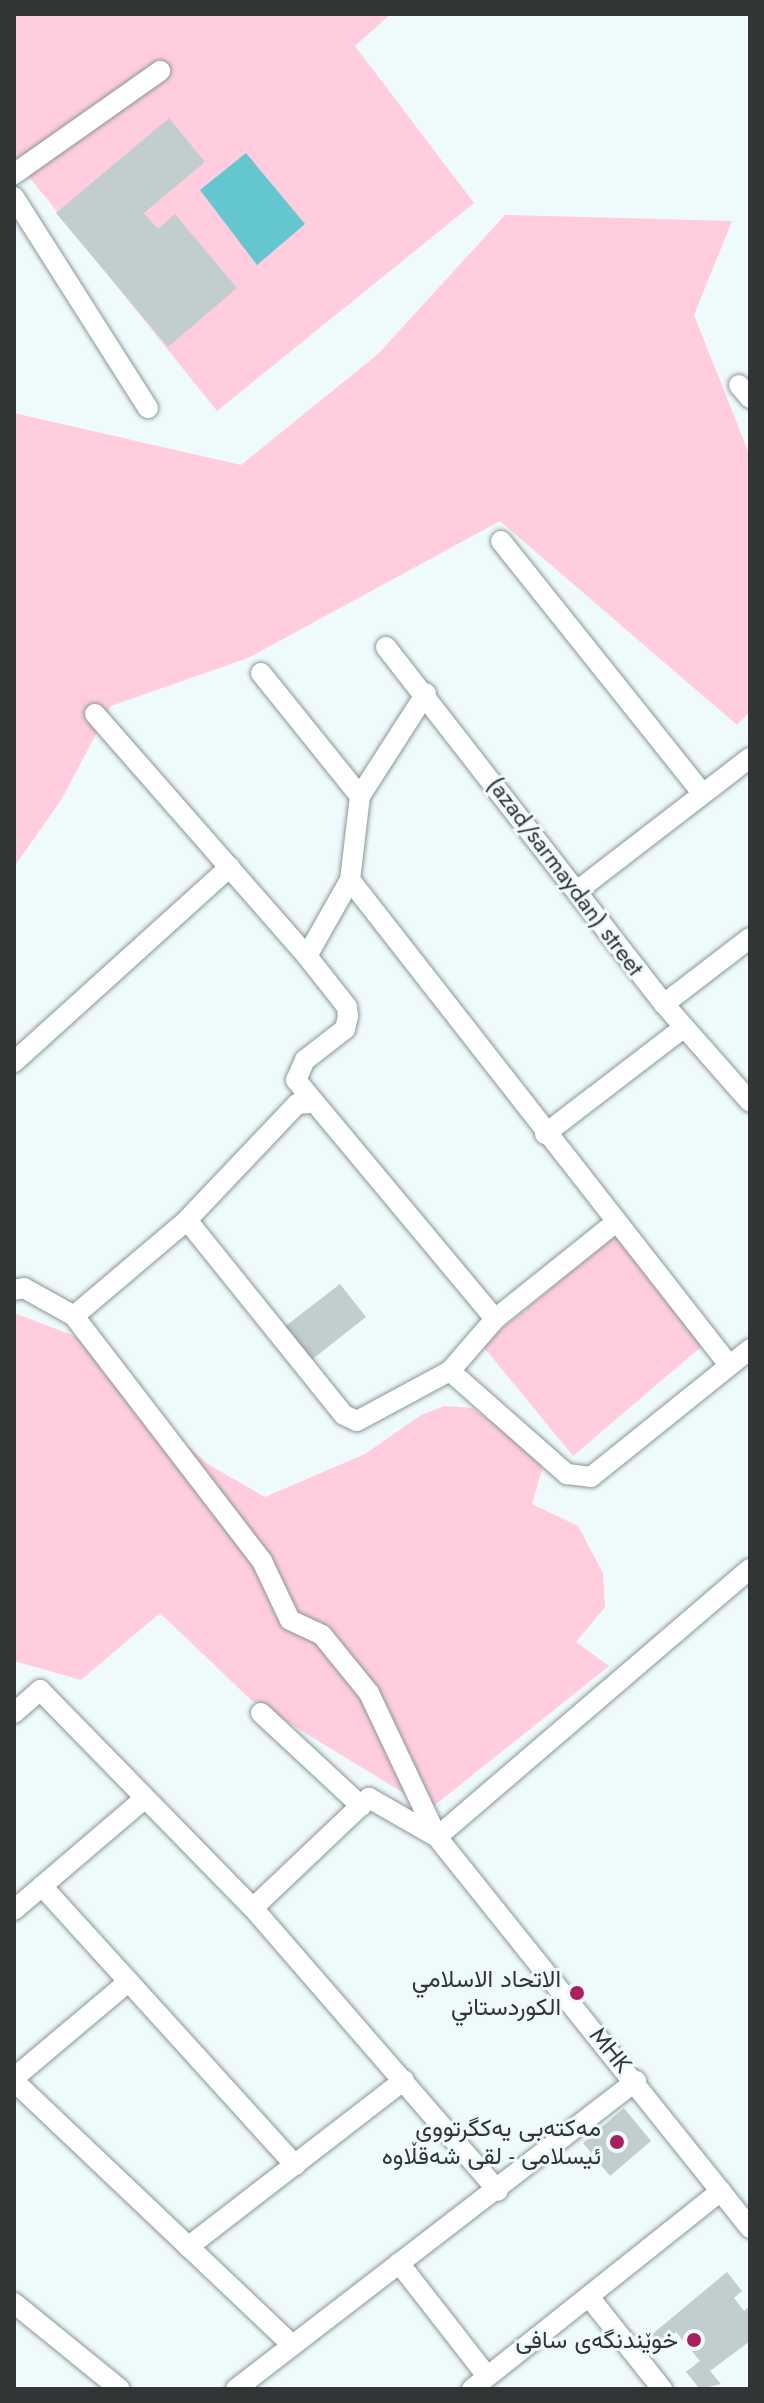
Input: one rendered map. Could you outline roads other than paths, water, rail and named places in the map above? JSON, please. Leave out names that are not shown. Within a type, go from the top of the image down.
[{"type":"street","points":[[14,174],[160,71]]},
{"type":"street","points":[[14,197],[148,408]]},
{"type":"street","points":[[501,541],[702,793]]},
{"type":"street","name":"(azad/sarmaydan) street","points":[[386,647],[426,693],[683,1028],[750,1102]]},
{"type":"street","points":[[261,673],[360,796]]},
{"type":"street","points":[[95,714],[307,956],[350,880],[360,796],[426,693]]},
{"type":"street","points":[[577,891],[750,758]]},
{"type":"street","points":[[14,1062],[230,867]]},
{"type":"street","points":[[350,880],[545,1134],[729,1365]]},
{"type":"street","points":[[664,1004],[750,938]]},
{"type":"street","points":[[303,951],[347,1007],[345,1029],[296,1072],[313,1103],[495,1319]]},
{"type":"street","points":[[545,1134],[683,1028]]},
{"type":"street","points":[[74,1316],[187,1220],[297,1104],[313,1103]]},
{"type":"street","points":[[187,1220],[344,1415],[357,1421],[375,1416],[450,1371],[495,1319],[615,1223]]},
{"type":"street","points":[[17,1284],[74,1316],[262,1561],[290,1620],[322,1635],[369,1693],[437,1837]]},
{"type":"street","points":[[450,1371],[567,1474],[591,1477],[750,1349]]},
{"type":"street","points":[[437,1837],[750,1569]]},
{"type":"street","points":[[14,1713],[40,1690],[143,1800],[253,1908],[498,2191]]},
{"type":"street","points":[[261,1713],[361,1806]]},
{"type":"street","points":[[253,1908],[369,1798],[437,1837]]},
{"type":"street","points":[[14,1910],[143,1800]]},
{"type":"street","name":"MHK","points":[[437,1837],[636,2081],[750,2228]]},
{"type":"street","points":[[42,1886],[295,2165]]},
{"type":"street","points":[[129,1981],[14,2080],[291,2344]]},
{"type":"street","points":[[188,2247],[404,2080]]},
{"type":"street","points":[[236,2389],[291,2344],[498,2191],[636,2081]]},
{"type":"street","points":[[399,2263],[479,2383],[590,2298],[721,2191]]},
{"type":"street","points":[[590,2298],[662,2389]]},
{"type":"street","points":[[14,2303],[120,2389]]},
{"type":"water","points":[[246,153],[305,224],[257,265],[200,190]]},
{"type":"place","name":"الاتحاد الاسلامي الكوردستاني","points":[[577,1993]]},
{"type":"place","name":"مەکتەبی یەکگرتووی ئیسلامی - لقی شەقڵاوە","points":[[617,2142]]},
{"type":"place","name":"خوێندنگەی سافی","points":[[694,2340]]}]
